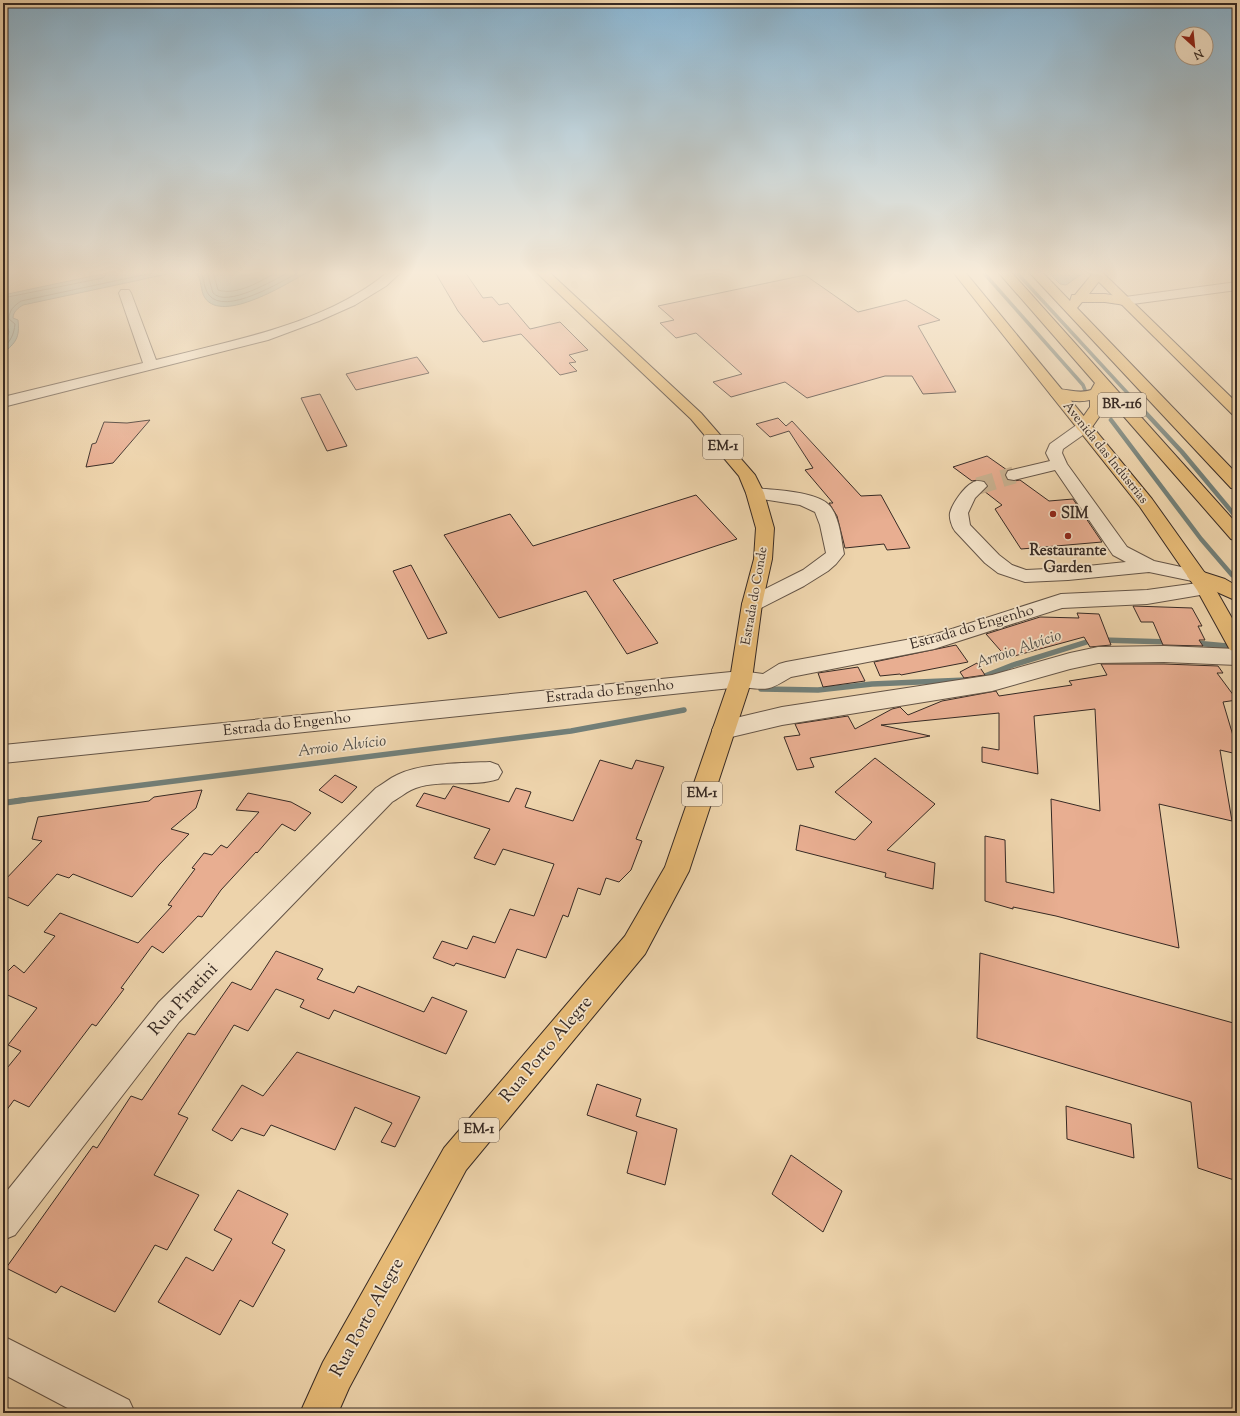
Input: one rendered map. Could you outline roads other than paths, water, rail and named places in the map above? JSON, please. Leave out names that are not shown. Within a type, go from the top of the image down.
[{"type":"main road","name":"Estrada do Conde","points":[[613,338],[696,416],[747,475],[765,528],[763,558],[752,604],[741,679],[725,724]]},
{"type":"main road","name":"Avenida das Indústrias","points":[[1013,338],[1146,503],[1201,582],[1236,647]]},
{"type":"main road","name":"BR-116","points":[[1059,338],[1100,388],[1237,535]]},
{"type":"main road","name":"BR-116","points":[[1105,338],[1237,484]]},
{"type":"main road","points":[[1163,338],[1237,411]]},
{"type":"main road","points":[[1057,393],[1080,397],[1092,396],[1100,388]]},
{"type":"main road","points":[[1084,427],[1098,407],[1100,388]]},
{"type":"main road","points":[[1201,582],[1218,584],[1237,594]]},
{"type":"main road","name":"Rua Porto Alegre","points":[[318,1413],[336,1375],[455,1159],[635,945],[676,871],[725,724]]},
{"type":"street","points":[[141,338],[151,366]]},
{"type":"street","points":[[3,402],[259,338]]},
{"type":"street","points":[[1084,427],[1056,447],[1054,453],[1059,464],[1120,552],[1149,566],[1201,582]]},
{"type":"street","points":[[1014,475],[1059,464]]},
{"type":"street","points":[[978,486],[967,496],[959,514],[961,527],[992,559],[1005,569],[1025,576],[1068,574],[1149,566]]},
{"type":"street","points":[[752,604],[818,569],[831,560],[835,554],[828,523],[822,509],[817,503],[806,500],[754,493]]},
{"type":"street","name":"Estrada do Engenho","points":[[3,754],[741,679],[766,682],[786,670],[934,642],[1061,601],[1147,597],[1201,582]]},
{"type":"street","points":[[725,724],[992,682],[1098,655],[1164,654],[1236,647]]},
{"type":"street","name":"Rua Piratini","points":[[3,1223],[169,1012],[384,795],[406,781],[439,774],[490,772]]},
{"type":"street","points":[[3,1354],[116,1413]]},
{"type":"water","points":[[3,338],[16,338],[14,343],[3,353]]},
{"type":"waterway","points":[[1041,338],[1083,385],[1085,390]]},
{"type":"waterway","points":[[1077,338],[1144,411]]},
{"type":"waterway","points":[[1143,410],[1182,452],[1237,518]]},
{"type":"waterway","points":[[1111,420],[1201,539],[1232,575]]},
{"type":"waterway","name":"Arroio Alvício","points":[[980,678],[1013,665],[1093,640]]},
{"type":"waterway","name":"Arroio Alvício","points":[[1102,640],[1169,642]]},
{"type":"waterway","name":"Arroio Alvício","points":[[1195,643],[1237,647]]},
{"type":"waterway","name":"Arroio Alvício","points":[[761,689],[818,690],[872,684],[966,680]]},
{"type":"waterway","name":"Arroio Alvício","points":[[16,801],[571,731],[684,710]]},
{"type":"waterway","name":"Arroio Alvício","points":[[3,803],[24,800]]},
{"type":"tunnel","points":[[978,486],[1014,475]]},
{"type":"place","name":"SIM","points":[[1053,514]]},
{"type":"place","name":"Restaurante Garden","points":[[1068,536]]}]
